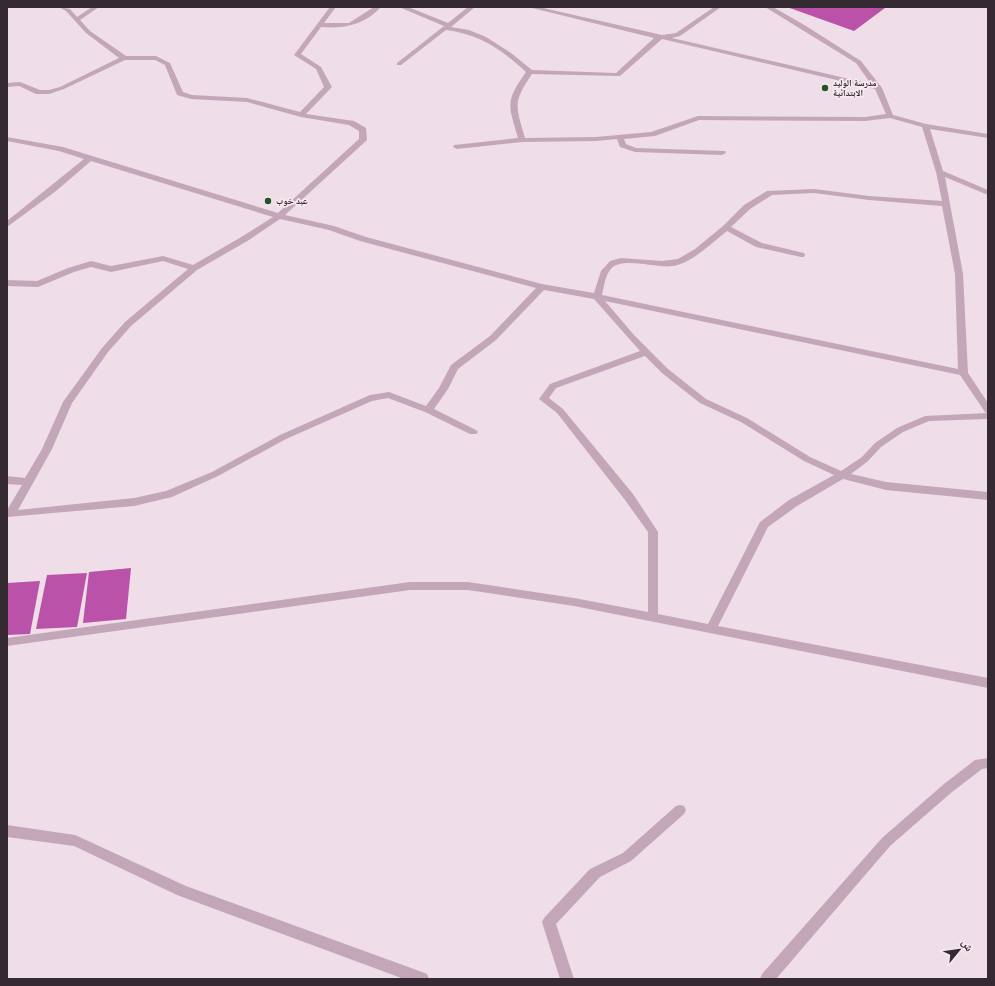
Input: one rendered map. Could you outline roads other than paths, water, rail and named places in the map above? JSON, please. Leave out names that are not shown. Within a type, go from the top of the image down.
[{"type":"street","points":[[62,7],[68,10],[88,32],[124,58]]},
{"type":"street","points":[[76,20],[96,7]]},
{"type":"street","points":[[301,115],[328,87],[319,68],[297,55],[333,7]]},
{"type":"street","points":[[319,25],[341,27],[349,26],[359,22],[378,7]]},
{"type":"street","points":[[402,7],[446,27],[467,31],[514,57],[530,72],[618,75],[658,38],[678,35],[718,7]]},
{"type":"street","points":[[399,64],[472,7]]},
{"type":"street","points":[[531,7],[658,38],[878,88]]},
{"type":"street","points":[[768,7],[804,27],[859,62],[867,75],[878,88],[890,116]]},
{"type":"street","points":[[7,85],[20,84],[39,92],[50,92],[62,88],[124,58],[156,58],[168,64],[180,93],[191,97],[247,100],[301,115],[351,123],[363,130],[363,140],[279,216],[246,238],[194,268],[128,324],[105,350],[68,402],[47,449],[8,517]]},
{"type":"street","points":[[522,140],[513,109],[516,92],[530,72]]},
{"type":"street","points":[[457,148],[522,140],[620,137],[652,134],[698,118],[865,119],[890,116],[925,126],[988,136]]},
{"type":"street","points":[[925,126],[940,172],[959,274],[963,373],[988,410]]},
{"type":"street","points":[[620,137],[623,145],[635,150],[722,153]]},
{"type":"street","points":[[7,139],[60,149],[279,216],[331,228],[363,239],[542,287],[597,297],[963,373]]},
{"type":"street","points":[[7,225],[21,212],[53,189],[90,158]]},
{"type":"street","points":[[940,172],[988,193]]},
{"type":"street","points":[[597,297],[607,268],[615,261],[631,260],[664,265],[681,261],[726,228],[747,207],[770,193],[814,190],[869,198],[946,204]]},
{"type":"street","points":[[726,228],[759,245],[801,255]]},
{"type":"street","points":[[7,283],[38,284],[71,270],[91,264],[111,269],[163,258],[194,268]]},
{"type":"street","points":[[428,410],[443,389],[454,367],[493,338],[542,287]]},
{"type":"street","points":[[597,297],[665,371],[703,401],[744,420],[807,459],[842,475],[886,486],[988,496]]},
{"type":"street","points":[[646,352],[553,386],[544,399],[560,411],[565,417],[629,497],[653,532],[653,617]]},
{"type":"street","points":[[8,517],[134,502],[168,494],[215,474],[283,437],[370,398],[389,395],[428,410],[473,432]]},
{"type":"street","points":[[711,629],[764,525],[793,503],[842,475],[865,458],[878,445],[900,430],[928,418],[988,416]]},
{"type":"street","points":[[7,480],[28,482]]},
{"type":"street","points":[[7,642],[410,586],[468,586],[574,602],[988,683]]},
{"type":"street","points":[[767,979],[886,842],[948,788],[979,764],[988,762]]},
{"type":"street","points":[[567,979],[549,922],[594,874],[627,856],[680,810]]},
{"type":"street","points":[[7,831],[75,841],[182,891],[422,979]]},
{"type":"place","name":"مدرسة الوليد الابتدائية","points":[[825,88]]},
{"type":"place","name":"عبد خوب","points":[[268,201]]}]
